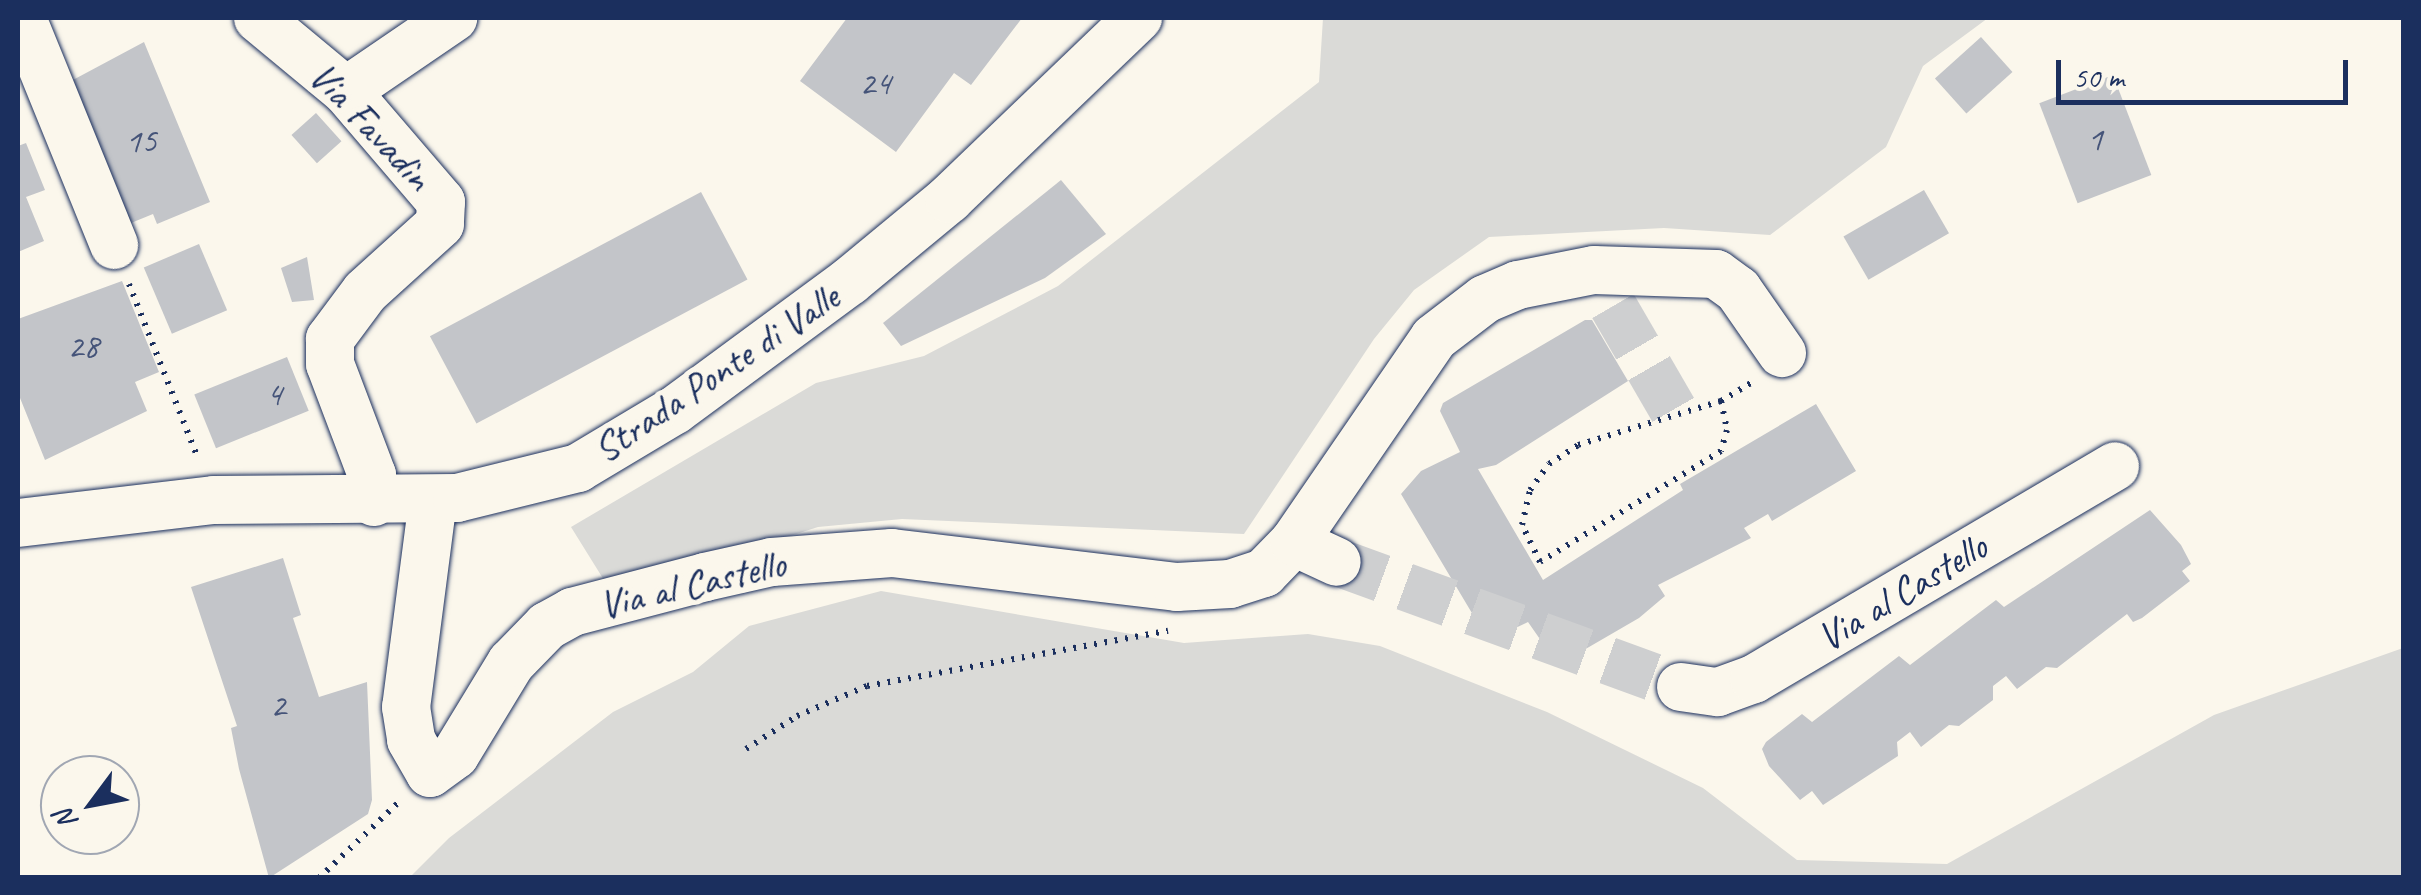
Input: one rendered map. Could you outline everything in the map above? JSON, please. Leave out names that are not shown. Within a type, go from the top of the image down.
[{"type":"street","points":[[22,18],[114,246]]},
{"type":"street","name":"Via Favadìn","points":[[258,18],[346,91],[432,188],[444,214],[348,309],[330,340],[330,364],[372,475],[374,502]]},
{"type":"street","points":[[346,91],[453,18]]},
{"type":"street","name":"Strada Ponte di Valle","points":[[18,523],[214,500],[434,500],[578,468],[675,410],[949,199],[1138,18]]},
{"type":"street","name":"Via al Castello","points":[[430,773],[455,755],[512,663],[547,626],[572,612],[705,577],[772,562],[892,553],[1177,587],[1230,584],[1264,573],[1294,542],[1408,370],[1456,316],[1518,285],[1603,288],[1716,274],[1738,290],[1782,353]]},
{"type":"street","name":"Via al Castello","points":[[1681,687],[1718,692],[1754,679],[2115,466]]},
{"type":"street","points":[[430,773],[411,740],[406,707],[434,500]]},
{"type":"street","points":[[1294,542],[1337,562]]},
{"type":"path","points":[[114,246],[214,500]]},
{"type":"path","points":[[1721,401],[1726,430],[1722,451],[1540,562],[1522,525],[1530,490],[1549,464],[1591,440],[1721,401],[1759,378],[1782,353]]},
{"type":"path","points":[[746,749],[797,716],[867,686],[1164,633],[1174,622],[1177,587]]},
{"type":"path","points":[[318,878],[430,773]]},
{"type":"shaded area","points":[[1323,18],[1988,18],[1923,66],[1886,147],[1770,235],[1664,228],[1489,237],[1414,290],[1374,339],[1244,534],[902,519],[818,527],[612,593],[571,527],[816,383],[924,356],[1058,286],[1319,82]]},
{"type":"shaded area","points":[[881,591],[1184,643],[1308,634],[1380,646],[1547,712],[1703,788],[1797,860],[1947,864],[2214,715],[2403,648],[2403,877],[410,877],[449,838],[613,712],[693,672],[749,626]]},
{"type":"building","points":[[847,18],[1022,18],[971,85],[954,73],[896,152],[800,81]]},
{"type":"building","points":[[1981,37],[2012,72],[1966,113],[1935,78]]},
{"type":"building","points":[[144,42],[210,202],[157,224],[153,214],[131,223],[71,81]]},
{"type":"building","points":[[2113,75],[2151,175],[2078,203],[2039,103]]},
{"type":"building","points":[[316,113],[341,141],[317,163],[291,135]]},
{"type":"building","points":[[26,143],[45,190],[26,197],[44,241],[18,252],[18,146]]},
{"type":"building","points":[[1061,180],[1106,234],[1045,278],[901,346],[883,323]]},
{"type":"building","points":[[1924,190],[1949,233],[1868,280],[1843,236]]},
{"type":"building","points":[[701,192],[747,279],[476,424],[430,336]]},
{"type":"building","points":[[199,244],[227,310],[172,334],[144,267]]},
{"type":"building","points":[[307,257],[314,300],[292,302],[281,268]]},
{"type":"building","points":[[122,281],[159,372],[135,382],[147,411],[45,460],[18,393],[18,319]]},
{"type":"building","points":[[1585,320],[1592,320],[1628,381],[1496,465],[1478,469],[1543,580],[1683,490],[1680,484],[1816,404],[1856,471],[1772,521],[1768,514],[1744,528],[1751,538],[1658,585],[1665,596],[1639,618],[1558,665],[1528,622],[1492,639],[1485,635],[1401,494],[1421,471],[1460,452],[1440,411],[1443,403]]},
{"type":"building","points":[[287,357],[309,411],[216,448],[194,394]]},
{"type":"building","points":[[2150,510],[2181,545],[2191,564],[2182,571],[2190,581],[2142,618],[2133,622],[2127,614],[2057,668],[2046,667],[2017,689],[2006,676],[1993,686],[1993,700],[1959,726],[1949,725],[1921,747],[1910,732],[1897,742],[1898,756],[1823,805],[1812,791],[1800,800],[1769,766],[1762,749],[1766,742],[1802,714],[1812,722],[1899,656],[1910,665],[1996,600],[2004,607]]},
{"type":"building","points":[[283,558],[301,615],[293,618],[319,697],[367,682],[372,800],[368,814],[269,878],[239,769],[231,728],[237,726],[191,587]]},
{"type":"tunnel","points":[[1613,306],[1675,413]]},
{"type":"tunnel","points":[[1337,562],[1681,687]]}]
